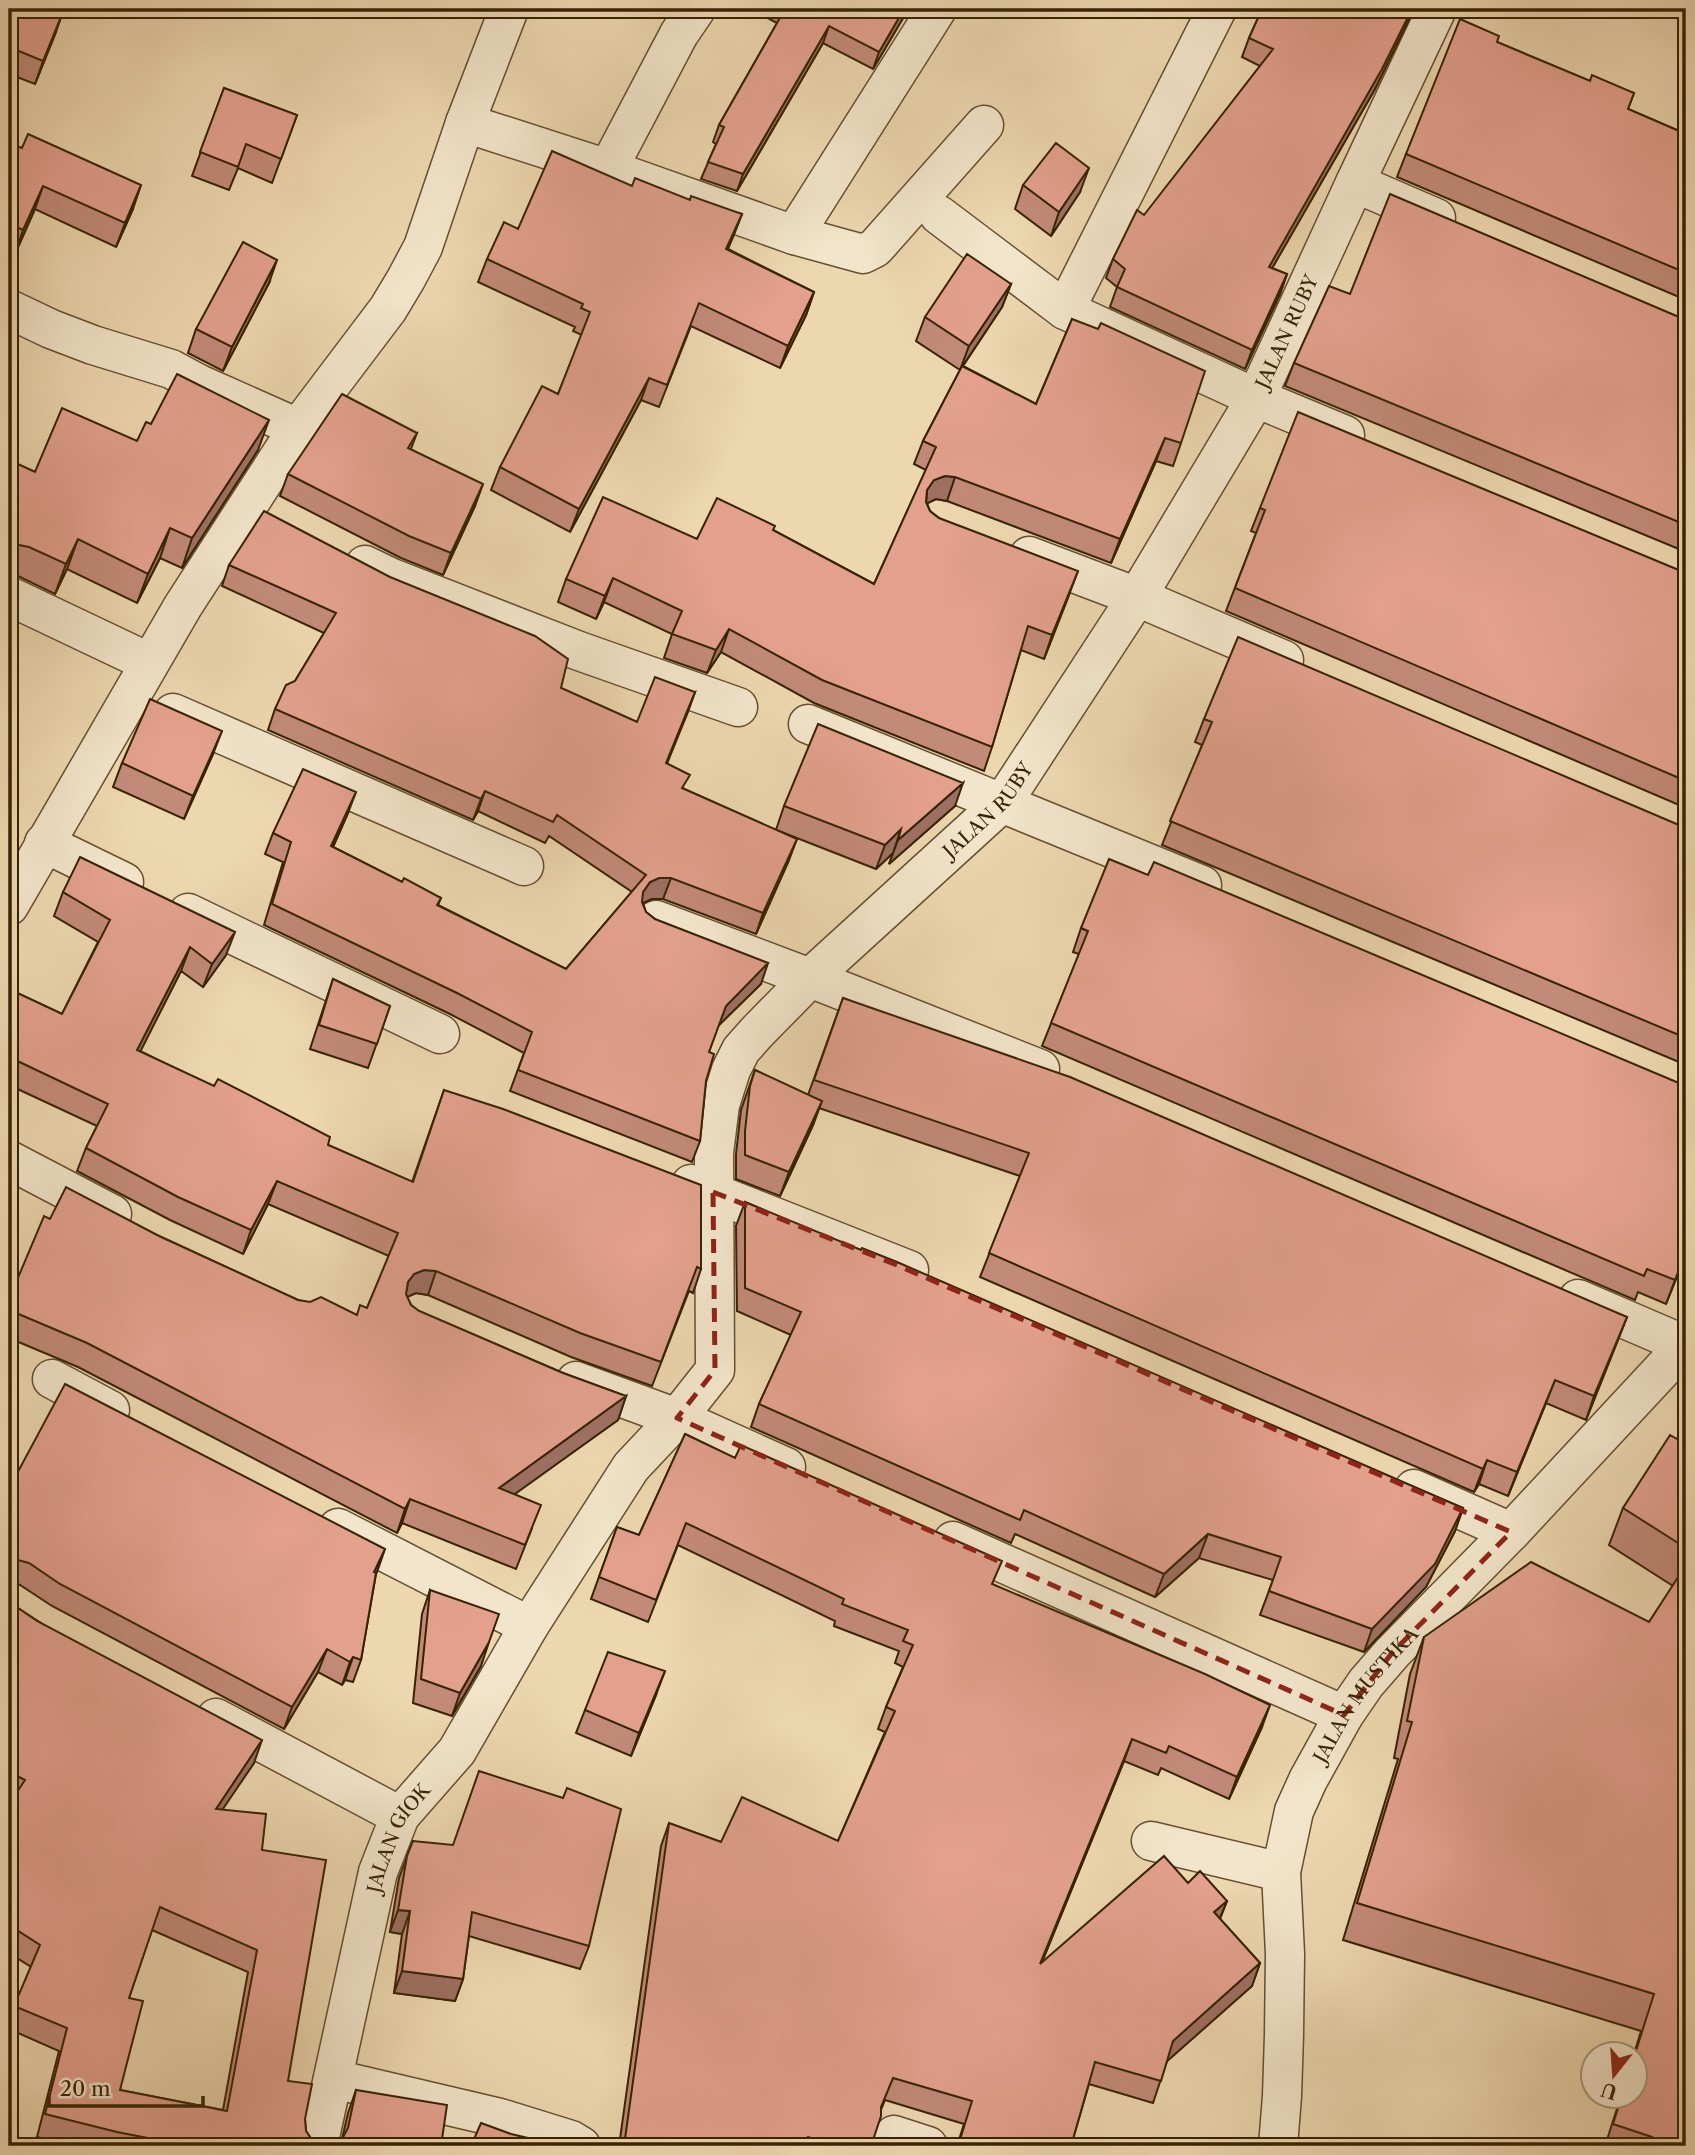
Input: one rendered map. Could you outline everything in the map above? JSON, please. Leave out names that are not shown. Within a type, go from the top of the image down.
[{"type":"street","points":[[9,906],[139,678],[249,503],[298,428],[388,309],[406,279],[423,247],[465,123],[509,9]]},
{"type":"street","points":[[608,169],[679,34],[696,9]]},
{"type":"street","points":[[794,235],[937,9]]},
{"type":"street","points":[[1065,310],[1217,9]]},
{"type":"street","name":"JALAN RUBY","points":[[677,1418],[715,1370],[713,1153],[720,1105],[731,1070],[741,1050],[810,978],[1003,802],[1137,597],[1256,398],[1437,9]]},
{"type":"street","points":[[465,123],[608,169],[794,235],[863,254],[871,251],[984,125]]},
{"type":"street","points":[[1355,183],[1469,232]]},
{"type":"street","points":[[939,215],[1065,310],[1256,398],[1383,451]]},
{"type":"street","points":[[9,309],[93,345],[171,369],[298,428]]},
{"type":"street","points":[[249,503],[284,523]]},
{"type":"street","points":[[1003,546],[1137,597],[1316,674]]},
{"type":"street","points":[[332,548],[391,578],[738,707]]},
{"type":"street","points":[[9,596],[139,678],[524,866]]},
{"type":"street","points":[[808,724],[1235,898]]},
{"type":"street","points":[[44,843],[440,1034]]},
{"type":"street","points":[[656,920],[1070,1081]]},
{"type":"street","points":[[9,1160],[136,1227]]},
{"type":"street","points":[[657,1171],[935,1281]]},
{"type":"street","points":[[1548,1286],[1686,1345]]},
{"type":"street","name":"JALAN MUSTIKA","points":[[1278,2146],[1282,2096],[1285,1954],[1281,1872],[1294,1811],[1308,1780],[1344,1715],[1366,1683],[1392,1653],[1511,1532],[1686,1345]]},
{"type":"street","points":[[539,1366],[677,1418],[817,1480]]},
{"type":"street","points":[[52,1379],[135,1423]]},
{"type":"street","name":"JALAN GIOK","points":[[318,2146],[378,1872],[400,1816],[457,1751],[529,1626],[631,1467],[677,1418]]},
{"type":"street","points":[[1384,1475],[1511,1532]]},
{"type":"street","points":[[313,1516],[529,1626]]},
{"type":"street","points":[[918,1526],[1344,1715]]},
{"type":"street","points":[[184,1701],[400,1816]]},
{"type":"street","points":[[1151,1840],[1281,1872]]},
{"type":"street","points":[[334,2078],[499,2118],[571,2140],[581,2146]]},
{"type":"highlighted area","points":[[713,1192],[897,1265],[1511,1532],[1392,1653],[1344,1715],[677,1418],[715,1370]]},
{"type":"building","points":[[9,9],[64,9],[43,61],[9,47]]},
{"type":"building","points":[[785,9],[904,9],[879,52],[829,26],[743,174],[708,162],[724,127],[719,125]]},
{"type":"building","points":[[1262,9],[1412,9],[1382,69],[1269,267],[1287,274],[1252,350],[1117,287],[1125,269],[1113,259],[1137,210],[1144,215],[1273,49],[1249,38]]},
{"type":"building","points":[[1460,19],[1499,36],[1497,42],[1590,81],[1592,75],[1634,93],[1628,109],[1686,134],[1686,273],[1406,154]]},
{"type":"building","points":[[224,88],[297,115],[281,159],[246,144],[238,167],[200,152]]},
{"type":"building","points":[[28,134],[141,185],[125,223],[43,186],[23,230],[9,224],[9,143],[22,148]]},
{"type":"building","points":[[1056,143],[1089,168],[1059,212],[1023,185]]},
{"type":"building","points":[[552,151],[632,186],[635,178],[690,200],[691,196],[742,214],[726,249],[814,292],[788,346],[699,303],[667,385],[649,378],[579,509],[500,467],[542,386],[558,394],[590,312],[581,308],[583,304],[487,259],[504,222],[518,229]]},
{"type":"building","points":[[1390,194],[1686,320],[1686,525],[1294,363],[1329,286],[1350,294]]},
{"type":"building","points":[[243,242],[277,260],[232,347],[196,329]]},
{"type":"building","points":[[967,254],[1011,284],[969,346],[925,317]]},
{"type":"building","points":[[1072,319],[1098,329],[1101,323],[1205,371],[1181,443],[1165,438],[1120,539],[955,477],[945,476],[934,480],[927,490],[926,502],[930,511],[939,518],[1078,571],[1052,635],[1028,626],[992,747],[822,680],[729,629],[716,650],[672,634],[682,611],[613,578],[605,596],[566,579],[603,497],[697,539],[717,498],[775,526],[773,530],[874,584],[936,447],[923,441],[962,366],[1036,404]]},
{"type":"building","points":[[177,374],[269,420],[192,538],[170,528],[148,574],[78,539],[66,564],[9,540],[9,460],[35,472],[62,408],[137,441],[146,422],[151,424]]},
{"type":"building","points":[[342,394],[417,433],[408,448],[483,484],[451,553],[409,536],[288,474]]},
{"type":"building","points":[[1298,412],[1686,573],[1686,781],[1235,588],[1265,510],[1260,508]]},
{"type":"building","points":[[264,511],[390,577],[535,636],[568,659],[561,688],[637,722],[655,677],[695,692],[666,763],[690,775],[682,788],[797,839],[763,913],[671,878],[659,878],[650,882],[643,892],[642,902],[646,912],[655,919],[768,963],[726,1006],[709,1052],[714,1054],[706,1081],[700,1141],[518,1070],[532,1032],[272,904],[291,842],[273,833],[303,769],[356,792],[331,846],[402,882],[404,878],[441,898],[437,905],[566,969],[646,875],[557,815],[553,822],[485,791],[481,799],[275,709],[286,685],[295,681],[336,613],[229,565]]},
{"type":"building","points":[[1238,637],[1686,828],[1686,1038],[1170,821],[1212,722],[1204,719]]},
{"type":"building","points":[[150,699],[222,731],[193,796],[122,763]]},
{"type":"building","points":[[818,724],[963,783],[898,840],[901,829],[885,845],[784,806]]},
{"type":"building","points":[[80,857],[235,932],[212,964],[190,947],[137,1050],[214,1086],[218,1079],[330,1137],[328,1145],[413,1182],[444,1090],[503,1109],[701,1185],[701,1269],[697,1267],[661,1362],[580,1333],[436,1271],[424,1270],[414,1274],[408,1282],[406,1294],[411,1305],[419,1311],[563,1373],[626,1396],[499,1488],[541,1505],[525,1545],[410,1499],[405,1509],[87,1343],[9,1310],[9,1299],[44,1216],[50,1219],[66,1187],[159,1236],[298,1300],[310,1302],[321,1297],[357,1315],[360,1305],[367,1308],[398,1233],[277,1181],[251,1230],[178,1197],[86,1148],[108,1104],[9,1057],[9,989],[62,1014],[110,920],[63,892]]},
{"type":"building","points":[[1109,859],[1148,875],[1154,862],[1686,1086],[1686,1182],[1679,1200],[1686,1203],[1686,1252],[1675,1280],[1647,1269],[1644,1276],[1051,1023],[1088,931],[1081,928]]},
{"type":"building","points":[[333,979],[390,1006],[377,1044],[319,1025]]},
{"type":"building","points":[[843,998],[1070,1077],[1627,1317],[1594,1396],[1555,1380],[1517,1472],[1487,1460],[1483,1469],[989,1253],[1029,1153],[814,1080]]},
{"type":"building","points":[[755,1070],[822,1101],[789,1172],[745,1155],[750,1086]]},
{"type":"building","points":[[745,1202],[897,1262],[1463,1508],[1435,1564],[1372,1629],[1269,1591],[1281,1557],[1208,1534],[1164,1574],[1024,1510],[1020,1520],[759,1404],[801,1312],[745,1288]]},
{"type":"building","points":[[65,1384],[385,1549],[374,1572],[376,1573],[361,1660],[353,1657],[350,1662],[327,1649],[292,1707],[60,1584],[29,1563],[18,1560],[9,1562],[9,1478],[13,1481]]},
{"type":"building","points":[[1686,1425],[1686,1548],[1623,1508],[1670,1435],[1677,1439]]},
{"type":"building","points":[[685,1434],[735,1458],[741,1445],[1002,1561],[992,1584],[1205,1674],[1270,1705],[1237,1777],[1169,1746],[1166,1753],[1132,1739],[1040,1964],[1164,1856],[1188,1883],[1200,1871],[1227,1901],[1214,1912],[1260,1963],[1173,2041],[1161,2081],[1095,2062],[1073,2139],[1095,2146],[958,2146],[972,2101],[893,2078],[881,2107],[881,2116],[871,2146],[836,2146],[808,2137],[805,2146],[624,2146],[669,1823],[721,1842],[742,1797],[838,1841],[895,1711],[886,1707],[913,1645],[903,1641],[908,1630],[842,1604],[844,1599],[686,1523],[656,1600],[599,1577],[617,1527],[639,1535]]},
{"type":"building","points":[[1531,1562],[1649,1622],[1686,1565],[1686,2146],[1649,2146],[1652,2137],[1613,2124],[1618,2110],[1650,2110],[1650,2039],[1640,2039],[1654,1994],[1357,1903],[1412,1722],[1407,1721],[1424,1637]]},
{"type":"building","points":[[430,1590],[499,1614],[489,1642],[460,1693],[421,1679]]},
{"type":"building","points":[[9,1602],[37,1621],[262,1740],[216,1809],[266,1814],[262,1850],[326,1860],[288,2081],[312,2084],[305,2119],[306,2131],[312,2140],[322,2145],[342,2139],[348,2128],[356,2090],[447,2105],[441,2146],[189,2146],[45,2114],[67,2028],[14,2006],[40,1945],[9,1925],[9,1804],[25,1780],[9,1772]],"holes":[[[160,1907],[257,1950],[227,2111],[120,2090],[143,2001],[129,1998]]]},
{"type":"building","points":[[608,1652],[665,1671],[639,1733],[585,1710]]},
{"type":"building","points":[[479,1771],[563,1798],[567,1788],[621,1809],[589,1946],[472,1912],[463,1979],[402,1971],[410,1911],[398,1910],[407,1856],[413,1841],[453,1845]]},
{"type":"building","points":[[481,2123],[541,2141],[540,2146],[471,2146]]}]
